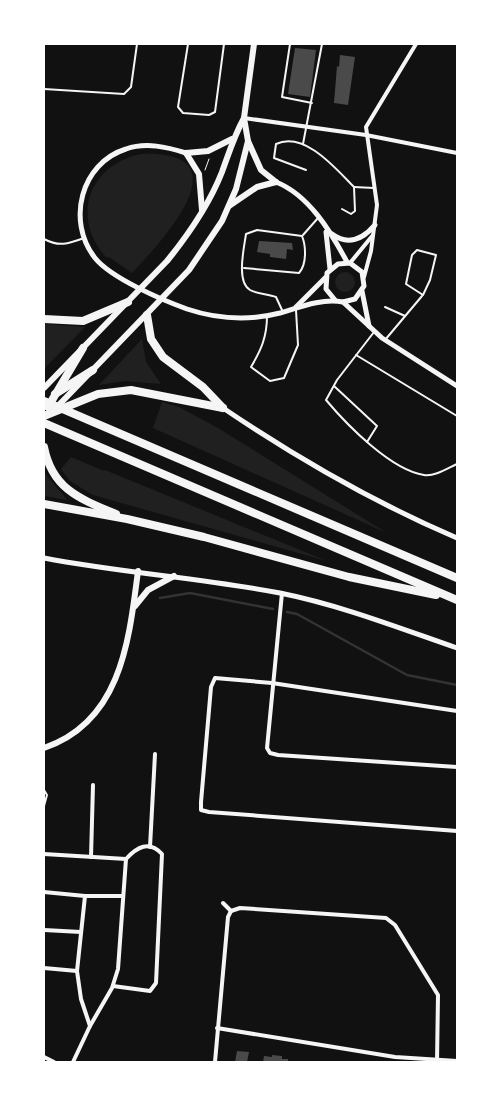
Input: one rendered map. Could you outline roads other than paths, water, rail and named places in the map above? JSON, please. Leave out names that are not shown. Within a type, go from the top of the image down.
[{"type":"highway","points":[[44,319],[83,321],[130,299]]},
{"type":"highway","points":[[147,315],[151,339],[163,357],[203,387],[223,408]]},
{"type":"highway","points":[[67,388],[83,348]]},
{"type":"highway","points":[[44,400],[67,388],[93,370]]},
{"type":"highway","points":[[45,418],[88,397],[106,392],[131,390],[152,393],[179,401],[223,408]]},
{"type":"highway","points":[[45,418],[54,394]]},
{"type":"highway","points":[[44,400],[457,578]]},
{"type":"highway","points":[[45,418],[456,600]]},
{"type":"highway","points":[[44,447],[47,462],[52,472],[70,493],[127,519]]},
{"type":"highway","points":[[44,504],[127,519],[204,537],[349,577],[456,600]]},
{"type":"main road","points":[[254,44],[244,118],[248,140],[261,170],[276,182]]},
{"type":"main road","points":[[44,388],[150,280],[185,239],[202,212],[222,172],[232,139],[244,118]]},
{"type":"main road","points":[[202,212],[199,174],[186,153],[208,151],[232,139]]},
{"type":"main road","points":[[93,370],[172,290],[208,246],[229,206],[248,140]]},
{"type":"main road","points":[[229,206],[257,187],[276,182]]},
{"type":"main road","points":[[45,418],[67,388]]},
{"type":"main road","points":[[44,748],[61,741],[80,729],[90,720],[107,696],[126,653],[138,571]]},
{"type":"main road","points":[[133,609],[148,590],[174,576]]},
{"type":"street","points":[[370,326],[362,291],[378,205],[366,135],[368,121],[416,44]]},
{"type":"street","points":[[244,118],[366,135],[457,152]]},
{"type":"street","points":[[186,153],[158,146],[127,148],[103,162],[93,173],[81,198],[79,211],[84,238],[94,257],[111,273],[180,306],[218,317],[267,316],[296,307],[335,300],[343,302],[385,340],[457,386]]},
{"type":"street","points":[[276,182],[294,192],[318,218],[348,263],[358,268],[364,277]]},
{"type":"street","points":[[326,229],[340,239],[347,240],[362,236],[374,225]]},
{"type":"street","points":[[326,229],[330,270]]},
{"type":"street","points":[[296,307],[325,278],[330,270],[338,264],[348,263],[373,235]]},
{"type":"street","points":[[325,278],[326,289],[335,300]]},
{"type":"street","points":[[343,302],[355,299],[362,291]]},
{"type":"street","points":[[223,408],[303,459],[363,493],[457,538]]},
{"type":"street","points":[[44,558],[282,593],[353,613],[457,648]]},
{"type":"street","points":[[282,593],[267,748],[270,753],[457,767]]},
{"type":"street","points":[[457,711],[272,683],[215,678],[211,687],[201,810],[229,814],[457,831]]},
{"type":"street","points":[[150,847],[155,754]]},
{"type":"street","points":[[91,857],[93,785]]},
{"type":"street","points":[[73,1062],[90,1026],[113,986],[118,968],[126,859],[136,848],[144,846],[157,848],[162,854],[156,983],[150,991],[113,986]]},
{"type":"street","points":[[44,854],[126,859]]},
{"type":"street","points":[[44,892],[85,896],[123,896]]},
{"type":"street","points":[[85,896],[77,972],[81,999],[90,1026]]},
{"type":"street","points":[[223,903],[231,910]]},
{"type":"street","points":[[231,910],[240,908],[386,918],[395,925],[438,995],[437,1061]]},
{"type":"street","points":[[215,1062],[228,917],[231,910]]},
{"type":"street","points":[[44,930],[81,932]]},
{"type":"street","points":[[44,968],[77,972]]},
{"type":"street","points":[[217,1028],[395,1057],[457,1061]]},
{"type":"street","points":[[44,1057],[54,1062]]},
{"type":"lane","points":[[44,89],[124,94],[131,87],[137,44]]},
{"type":"lane","points":[[188,44],[178,107],[183,113],[209,115],[215,112],[224,44]]},
{"type":"lane","points":[[290,44],[282,97],[312,103]]},
{"type":"lane","points":[[303,145],[322,44]]},
{"type":"lane","points":[[306,170],[274,158],[276,144],[282,142],[303,145],[318,151],[354,187],[375,188]]},
{"type":"lane","points":[[342,209],[351,214],[355,211],[354,187]]},
{"type":"lane","points":[[302,236],[318,218]]},
{"type":"lane","points":[[244,267],[299,273],[303,266],[306,245],[302,236],[295,233],[251,231],[246,234],[244,267],[241,278],[244,285],[250,290],[276,297],[283,312]]},
{"type":"lane","points":[[44,240],[55,245],[70,244],[84,238]]},
{"type":"lane","points":[[385,340],[423,295],[430,280],[436,255],[417,250],[412,254],[406,284],[423,295]]},
{"type":"lane","points":[[267,316],[267,334],[263,347],[251,367],[270,381],[284,378],[298,345],[296,307]]},
{"type":"lane","points":[[385,308],[406,316]]},
{"type":"lane","points":[[374,331],[337,380],[326,400],[367,442],[411,472],[426,476],[457,464]]},
{"type":"lane","points":[[356,355],[457,416]]},
{"type":"lane","points":[[334,386],[377,426],[367,442]]},
{"type":"lane","points":[[44,790],[47,795],[44,806]]},
{"type":"waterway","points":[[160,598],[190,593],[273,609]]},
{"type":"waterway","points":[[287,612],[297,614],[407,675],[457,685]]}]
